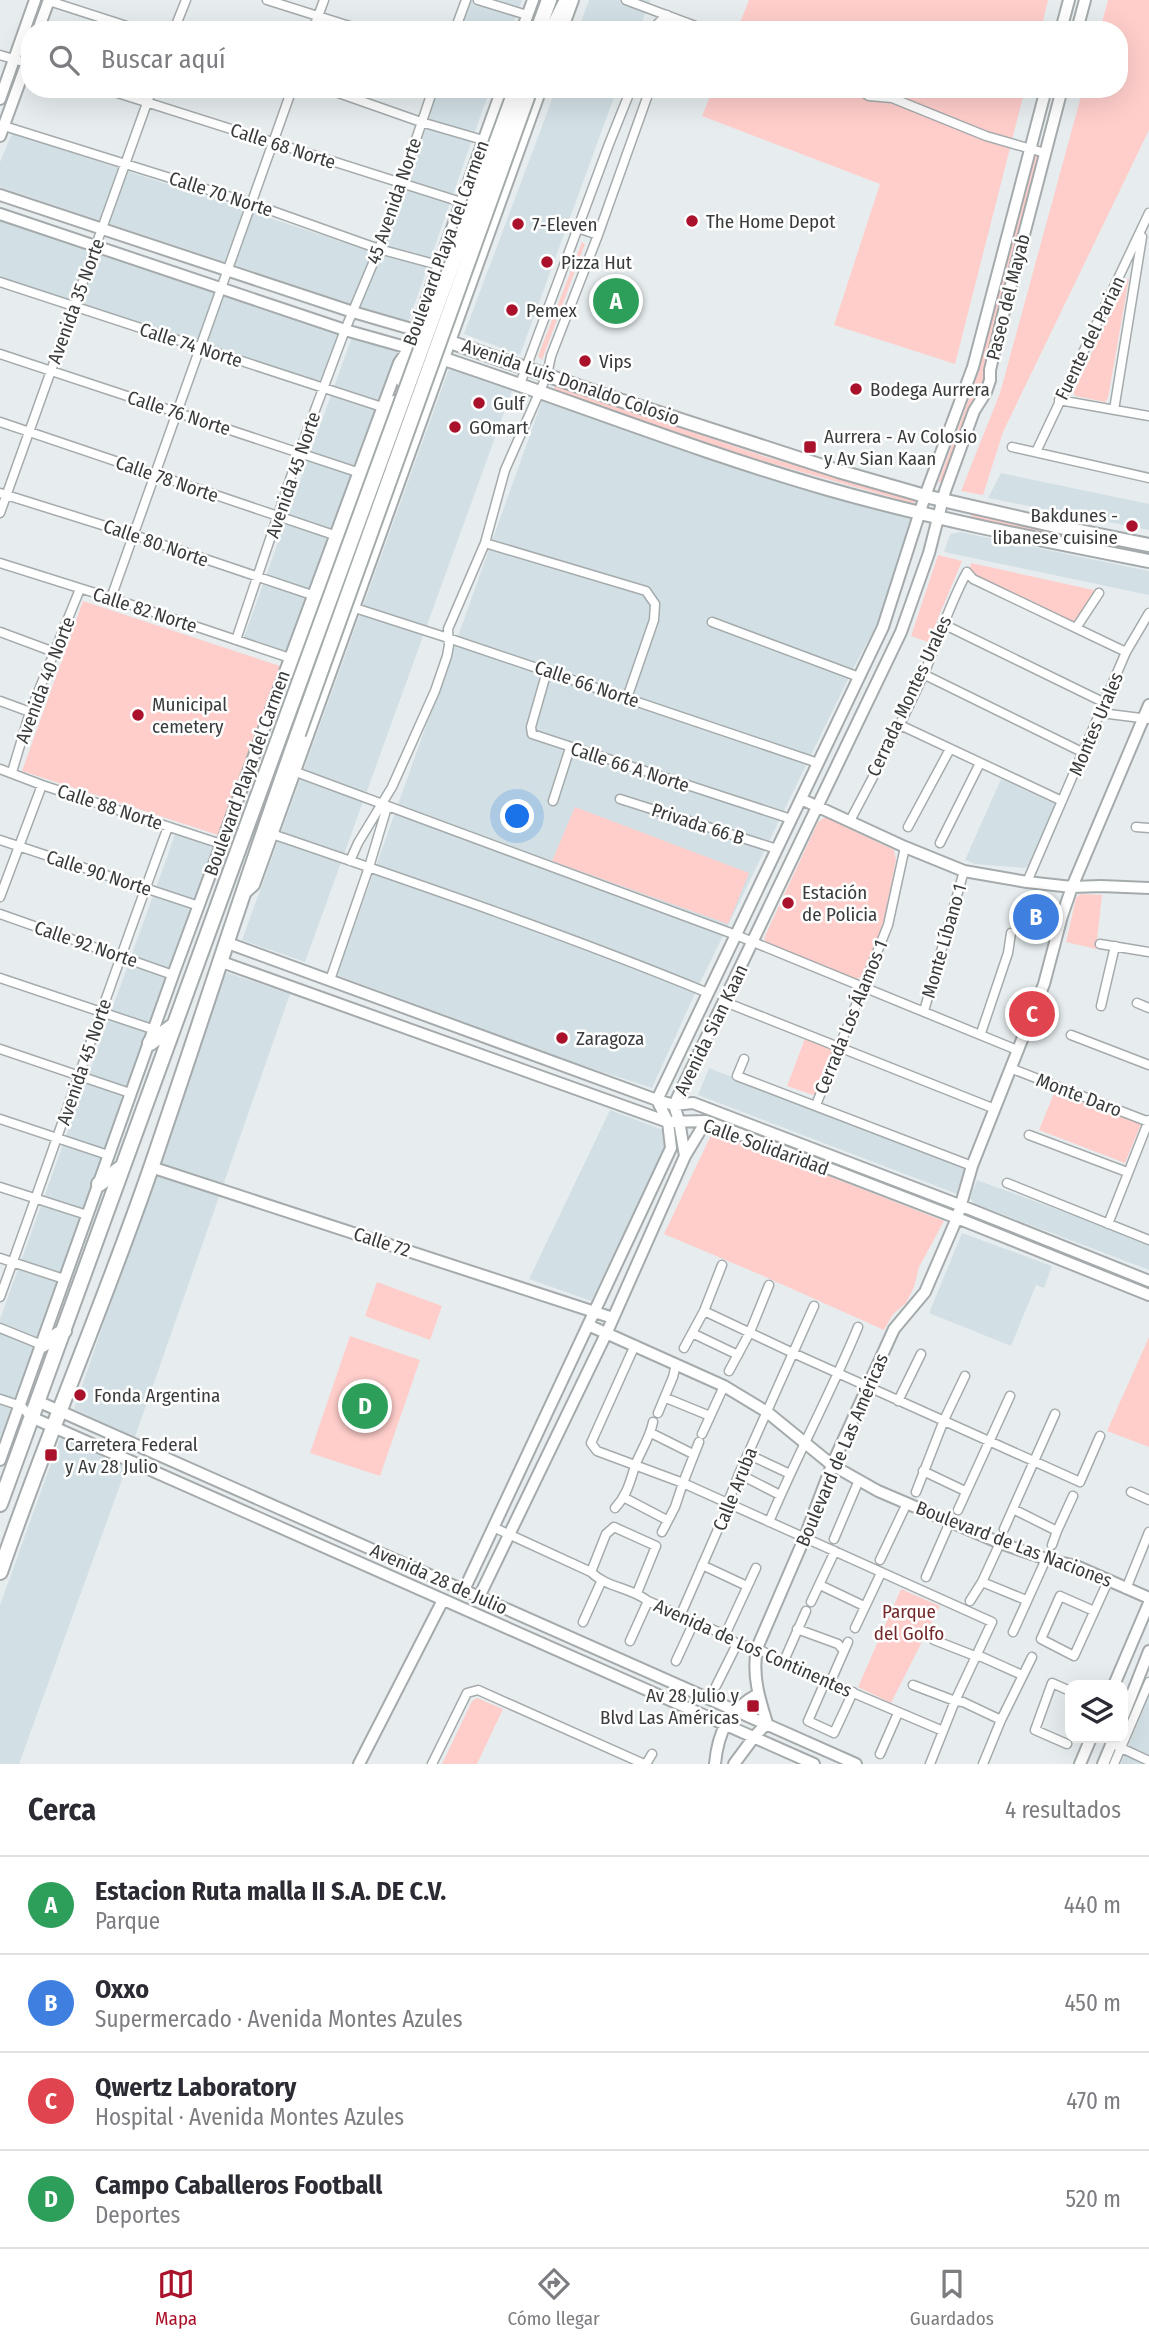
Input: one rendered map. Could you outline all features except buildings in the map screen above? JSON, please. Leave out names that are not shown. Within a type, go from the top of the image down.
[{"type":"highway","points":[[539,21],[543,0]]},
{"type":"highway","points":[[541,21],[549,0]]},
{"type":"highway","points":[[556,21],[564,0]]},
{"type":"highway","points":[[0,1500],[513,98]]},
{"type":"highway","points":[[0,1572],[30,1485],[151,1167],[225,942],[298,734],[527,98]]},
{"type":"highway","points":[[226,886],[225,872],[229,860],[387,410],[408,365],[410,348]]},
{"type":"highway","points":[[152,1036],[174,1025]]},
{"type":"highway","points":[[99,1184],[122,1167]]},
{"type":"highway","points":[[42,1345],[64,1331]]},
{"type":"main road","points":[[27,21],[35,0]]},
{"type":"main road","points":[[41,21],[49,0]]},
{"type":"main road","points":[[525,21],[533,0]]},
{"type":"main road","points":[[565,21],[573,0]]},
{"type":"main road","points":[[1063,21],[1069,0]]},
{"type":"main road","points":[[1079,21],[1085,0]]},
{"type":"main road","points":[[0,99],[21,38]]},
{"type":"main road","points":[[2,131],[21,81]]},
{"type":"main road","name":"Boulevard Playa del Carmen","points":[[410,348],[499,98]]},
{"type":"main road","name":"Boulevard Playa del Carmen","points":[[242,896],[254,885],[296,772],[538,98]]},
{"type":"main road","name":"Paseo del Mayab","points":[[925,496],[973,367],[1044,98]]},
{"type":"main road","name":"Paseo del Mayab","points":[[943,499],[974,411],[990,380],[1002,319],[1060,98]]},
{"type":"main road","name":"Avenida Luis Donaldo Colosio","points":[[0,195],[353,312],[449,341],[776,452],[925,496],[1149,545]]},
{"type":"main road","name":"Avenida Luis Donaldo Colosio","points":[[0,214],[345,330],[520,384],[769,471],[938,517],[1149,561]]},
{"type":"main road","points":[[438,265],[446,275],[457,279],[474,275]]},
{"type":"main road","points":[[387,410],[410,404],[420,411],[422,417]]},
{"type":"main road","name":"Boulevard Playa del Carmen","points":[[0,1460],[130,1093],[357,472],[387,410]]},
{"type":"main road","name":"Avenida Sian Kaan","points":[[685,1156],[673,1122],[657,1100],[883,627],[925,496]]},
{"type":"main road","name":"Avenida Sian Kaan","points":[[464,1590],[671,1149],[674,1105],[901,632],[943,499]]},
{"type":"main road","points":[[902,567],[922,572]]},
{"type":"main road","name":"Boulevard de Las Américas","points":[[767,1723],[758,1693],[754,1662],[757,1648],[804,1539],[832,1465],[894,1329],[925,1292],[962,1206],[972,1166],[1044,984],[1072,887],[1146,719],[1149,705]]},
{"type":"main road","points":[[800,799],[964,871],[1072,887],[1149,888]]},
{"type":"main road","name":"Calle Solidaridad","points":[[225,942],[657,1100],[674,1105],[693,1103],[1149,1281]]},
{"type":"main road","name":"Calle Solidaridad","points":[[219,961],[673,1122],[706,1121],[1149,1295]]},
{"type":"main road","points":[[300,990],[307,972]]},
{"type":"main road","points":[[322,998],[330,980]]},
{"type":"main road","points":[[479,1597],[607,1332],[685,1156],[706,1121]]},
{"type":"main road","name":"Calle 72","points":[[151,1167],[613,1318]]},
{"type":"main road","name":"Boulevard de Las Naciones","points":[[588,1325],[724,1386],[767,1412],[832,1465],[859,1480],[1000,1543],[1076,1566],[1109,1579],[1149,1600]]},
{"type":"main road","name":"Avenida 28 de Julio","points":[[37,1401],[856,1764]]},
{"type":"main road","name":"Avenida 28 de Julio","points":[[31,1417],[814,1764]]},
{"type":"main road","points":[[358,1561],[357,1552],[364,1546]]},
{"type":"main road","points":[[359,1764],[443,1600]]},
{"type":"main road","points":[[1116,1680],[1149,1600]]},
{"type":"main road","points":[[579,1660],[587,1656],[589,1650],[586,1644]]},
{"type":"main road","points":[[1128,1704],[1149,1651]]},
{"type":"main road","points":[[715,1764],[717,1746],[725,1726],[735,1710],[758,1693]]},
{"type":"main road","points":[[734,1764],[767,1723]]},
{"type":"main road","points":[[1080,1764],[1089,1743]]},
{"type":"main road","points":[[1103,1764],[1116,1743]]},
{"type":"street","points":[[49,0],[112,21]]},
{"type":"street","points":[[178,21],[186,0]]},
{"type":"street","points":[[267,0],[336,21]]},
{"type":"street","points":[[316,21],[324,0]]},
{"type":"street","points":[[458,21],[466,0]]},
{"type":"street","points":[[478,0],[527,15]]},
{"type":"street","points":[[626,0],[683,21]]},
{"type":"street","points":[[661,21],[667,15]]},
{"type":"street","points":[[667,15],[667,21]]},
{"type":"street","points":[[0,55],[21,60]]},
{"type":"street","name":"Calle 68 Norte","points":[[131,98],[461,202]]},
{"type":"street","name":"Avenida 35 Norte","points":[[0,513],[3,494],[75,307],[148,98]]},
{"type":"street","points":[[111,598],[289,98]]},
{"type":"street","points":[[353,98],[483,140]]},
{"type":"street","name":"45 Avenida Norte","points":[[353,312],[379,249],[430,98]]},
{"type":"street","points":[[520,384],[628,98]]},
{"type":"street","points":[[350,861],[358,842],[384,806],[435,691],[447,656],[447,629],[485,542],[505,470],[547,375],[551,356],[647,98]]},
{"type":"street","points":[[892,98],[986,136],[1045,153]]},
{"type":"street","name":"Calle 70 Norte","points":[[2,131],[126,163],[379,249],[438,265]]},
{"type":"street","name":"Fuente del Parian","points":[[1036,452],[1059,400],[1106,309],[1149,213]]},
{"type":"street","name":"Fuente del Parian","points":[[1114,410],[1144,223]]},
{"type":"street","points":[[578,228],[598,235]]},
{"type":"street","name":"Calle 74 Norte","points":[[0,282],[387,410]]},
{"type":"street","name":"Avenida 45 Norte","points":[[236,640],[299,453],[353,312]]},
{"type":"street","name":"Calle 76 Norte","points":[[0,354],[357,472]]},
{"type":"street","points":[[1059,400],[1149,416]]},
{"type":"street","name":"Calle 78 Norte","points":[[0,422],[334,535]]},
{"type":"street","points":[[1012,447],[1149,478]]},
{"type":"street","name":"Calle 80 Norte","points":[[3,494],[312,595]]},
{"type":"street","points":[[485,542],[646,591],[655,604],[654,620],[627,698]]},
{"type":"street","name":"Calle 82 Norte","points":[[0,563],[290,658]]},
{"type":"street","name":"Cerrada Montes Urales","points":[[850,821],[900,725],[967,572]]},
{"type":"street","name":"Montes Urales","points":[[967,572],[974,579],[1126,652],[1027,882]]},
{"type":"street","name":"Avenida 40 Norte","points":[[12,772],[30,712],[80,589]]},
{"type":"street","points":[[1076,628],[1099,593]]},
{"type":"street","name":"Calle 66 Norte","points":[[355,608],[818,763]]},
{"type":"street","points":[[1126,652],[1149,613]]},
{"type":"street","points":[[712,622],[859,677]]},
{"type":"street","points":[[943,624],[1105,704]]},
{"type":"street","points":[[0,632],[54,652]]},
{"type":"street","name":"Calle 66 A Norte","points":[[547,671],[531,734],[791,820]]},
{"type":"street","points":[[923,674],[1084,753]]},
{"type":"street","points":[[0,701],[30,712]]},
{"type":"street","points":[[1101,713],[1146,719]]},
{"type":"street","points":[[900,725],[1062,801]]},
{"type":"street","points":[[553,801],[570,748]]},
{"type":"street","points":[[908,827],[950,749]]},
{"type":"street","points":[[940,843],[980,763]]},
{"type":"street","name":"Calle 88 Norte","points":[[0,769],[221,844]]},
{"type":"street","points":[[296,772],[736,935],[1017,1049]]},
{"type":"street","points":[[0,897],[42,785]]},
{"type":"street","name":"Privada 66 B","points":[[620,799],[776,849]]},
{"type":"street","points":[[330,980],[369,867],[384,806]]},
{"type":"street","name":"Avenida 45 Norte","points":[[0,1297],[168,827]]},
{"type":"street","points":[[1136,827],[1149,828]]},
{"type":"street","points":[[272,834],[604,951],[708,993]]},
{"type":"street","name":"Calle 90 Norte","points":[[0,840],[199,906]]},
{"type":"street","name":"Cerrada Los Álamos 1","points":[[816,1105],[888,925],[905,847]]},
{"type":"street","name":"Monte Líbano 1","points":[[924,1011],[964,871]]},
{"type":"street","name":"Calle 92 Norte","points":[[0,914],[173,975]]},
{"type":"street","points":[[981,1033],[1008,953],[1011,933]]},
{"type":"street","points":[[1100,944],[1149,952]]},
{"type":"street","points":[[1101,1006],[1115,946]]},
{"type":"street","points":[[0,978],[100,1012],[152,1036]]},
{"type":"street","points":[[725,1002],[995,1109]]},
{"type":"street","points":[[1137,1003],[1149,1008]]},
{"type":"street","points":[[1070,1035],[1149,1065]]},
{"type":"street","points":[[0,1049],[130,1093]]},
{"type":"street","points":[[744,1059],[737,1076],[972,1166]]},
{"type":"street","name":"Monte Daro","points":[[1010,1068],[1149,1121]]},
{"type":"street","points":[[0,1119],[108,1156]]},
{"type":"street","points":[[1108,1224],[1149,1121]]},
{"type":"street","points":[[1029,1135],[1127,1172]]},
{"type":"street","points":[[1007,1183],[1149,1240]]},
{"type":"street","points":[[0,1187],[87,1214]]},
{"type":"street","points":[[0,1258],[64,1279]]},
{"type":"street","points":[[684,1348],[704,1311],[722,1265]]},
{"type":"street","points":[[729,1371],[750,1332],[769,1285]]},
{"type":"street","name":"Calle Aruba","points":[[681,1614],[729,1504],[739,1474],[814,1306]]},
{"type":"street","points":[[704,1311],[1080,1482],[1100,1436]]},
{"type":"street","points":[[769,1522],[858,1327]]},
{"type":"street","points":[[0,1328],[42,1345]]},
{"type":"street","points":[[692,1333],[738,1355]]},
{"type":"street","points":[[635,1345],[591,1443],[597,1451],[682,1483],[992,1622],[930,1764]]},
{"type":"street","points":[[898,1401],[921,1354]]},
{"type":"street","points":[[657,1413],[666,1398],[676,1364]]},
{"type":"street","points":[[916,1492],[944,1420],[965,1376]]},
{"type":"street","points":[[662,1532],[675,1507],[693,1454],[724,1386]]},
{"type":"street","points":[[958,1510],[1010,1395]]},
{"type":"street","points":[[666,1398],[710,1416]]},
{"type":"street","points":[[0,1399],[21,1406],[31,1417]]},
{"type":"street","points":[[21,1406],[37,1401]]},
{"type":"street","points":[[1004,1529],[1055,1414]]},
{"type":"street","points":[[615,1508],[625,1498],[653,1422]]},
{"type":"street","points":[[651,1433],[693,1454]]},
{"type":"street","points":[[750,1450],[756,1458],[790,1474]]},
{"type":"street","points":[[923,1471],[965,1491]]},
{"type":"street","points":[[739,1474],[780,1495]]},
{"type":"street","points":[[834,1539],[859,1480]]},
{"type":"street","points":[[1131,1492],[1149,1500]]},
{"type":"street","points":[[1052,1545],[1073,1496]]},
{"type":"street","points":[[625,1498],[667,1520]]},
{"type":"street","points":[[880,1559],[907,1503]]},
{"type":"street","points":[[1013,1509],[1057,1531]]},
{"type":"street","points":[[926,1577],[950,1522]]},
{"type":"street","name":"Avenida de Los Continentes","points":[[493,1527],[592,1572],[601,1581],[637,1593],[648,1601],[725,1635],[737,1644],[757,1648],[783,1663],[943,1731]]},
{"type":"street","points":[[592,1572],[606,1535],[614,1527],[656,1546],[637,1593]]},
{"type":"street","points":[[1126,1589],[1149,1532]]},
{"type":"street","points":[[970,1601],[1000,1543]]},
{"type":"street","points":[[811,1602],[835,1551]]},
{"type":"street","points":[[1013,1632],[1046,1559]]},
{"type":"street","points":[[702,1565],[747,1586]]},
{"type":"street","points":[[725,1635],[756,1568]]},
{"type":"street","points":[[855,1628],[881,1573]]},
{"type":"street","points":[[1094,1611],[1060,1596],[1041,1639],[1074,1656],[1109,1579]]},
{"type":"street","points":[[583,1622],[601,1581]]},
{"type":"street","points":[[982,1582],[1026,1600]]},
{"type":"street","points":[[820,1585],[864,1605]]},
{"type":"street","points":[[630,1641],[648,1601]]},
{"type":"street","points":[[783,1663],[806,1611]]},
{"type":"street","points":[[676,1661],[694,1622]]},
{"type":"street","points":[[797,1629],[838,1644],[844,1651]]},
{"type":"street","points":[[934,1640],[1022,1675]]},
{"type":"street","points":[[848,1642],[808,1721],[834,1733],[853,1692]]},
{"type":"street","points":[[716,1686],[737,1644]]},
{"type":"street","points":[[983,1764],[1032,1657]]},
{"type":"street","points":[[1128,1721],[1149,1682]]},
{"type":"street","points":[[1065,1689],[1052,1683],[1035,1730],[1067,1744]]},
{"type":"street","points":[[913,1685],[963,1702],[1001,1720]]},
{"type":"street","points":[[432,1764],[467,1693],[478,1690],[645,1764],[652,1754]]},
{"type":"street","points":[[880,1754],[898,1713]]},
{"type":"street","points":[[1114,1764],[1116,1743],[1149,1761]]},
{"type":"shaded area","points":[[467,0],[522,0],[514,21],[459,21]]},
{"type":"shaded area","points":[[589,0],[650,0],[642,21],[581,21]]},
{"type":"shaded area","points":[[432,98],[487,98],[408,323],[0,187],[0,162],[12,133],[376,253]]},
{"type":"shaded area","points":[[553,98],[614,98],[520,355],[464,334]]},
{"type":"shaded area","points":[[0,216],[346,332],[326,385],[0,278]]},
{"type":"shaded area","points":[[353,334],[398,350],[289,652],[244,637]]},
{"type":"shaded area","points":[[450,366],[513,388],[305,962],[242,940]]},
{"type":"shaded area","points":[[542,401],[720,463],[913,518],[877,624],[697,989],[652,1088],[575,1063],[337,975]]},
{"type":"shaded area","points":[[1001,473],[1149,504],[1149,530],[988,498]]},
{"type":"shaded area","points":[[960,532],[1149,571],[1149,595],[944,552],[950,534]]},
{"type":"shaded area","points":[[1001,779],[1055,804],[1030,866],[1024,868],[975,864],[965,860]]},
{"type":"shaded area","points":[[176,832],[217,847],[0,1448],[0,1319]]},
{"type":"shaded area","points":[[225,972],[290,994],[135,1437],[74,1409]]},
{"type":"shaded area","points":[[709,1068],[967,1168],[957,1194],[698,1095]]},
{"type":"shaded area","points":[[610,1110],[666,1131],[667,1147],[591,1301],[529,1279]]},
{"type":"shaded area","points":[[977,1180],[1149,1243],[1149,1270],[975,1204],[970,1198]]},
{"type":"shaded area","points":[[962,1233],[1052,1266],[1044,1288],[1036,1285],[1011,1346],[929,1313]]},
{"type":"shaded area","points":[[62,1433],[127,1466],[19,1764],[0,1764],[0,1605]]},
{"type":"shaded area","points":[[1149,1696],[1149,1755],[1145,1764],[1121,1764]]},
{"type":"green space","points":[[749,0],[1048,0],[1043,21],[741,21]]},
{"type":"green space","points":[[1108,0],[1149,0],[1149,130],[1003,432],[983,495],[961,491],[1000,393],[1081,98],[1128,98],[1128,21],[1102,21]]},
{"type":"green space","points":[[709,98],[1023,98],[955,364],[834,325],[880,184],[702,116]]},
{"type":"green space","points":[[1038,154],[983,372],[983,386],[968,409],[943,480],[938,483],[970,396],[970,383],[980,366],[1034,155]]},
{"type":"green space","points":[[582,242],[585,244],[542,360],[538,356]]},
{"type":"green space","points":[[1129,278],[1108,398],[1105,402],[1076,396],[1073,393]]},
{"type":"green space","points":[[554,387],[766,457],[915,498],[916,501],[908,502],[752,458],[555,391]]},
{"type":"green space","points":[[973,512],[1149,550],[1149,556],[972,518]]},
{"type":"green space","points":[[938,555],[962,561],[928,642],[911,636]]},
{"type":"green space","points":[[971,563],[1098,591],[1074,625],[980,580],[970,568]]},
{"type":"green space","points":[[83,601],[283,667],[221,836],[22,771]]},
{"type":"green space","points":[[575,807],[749,873],[728,924],[552,861]]},
{"type":"green space","points":[[825,817],[894,850],[896,860],[883,924],[864,976],[856,979],[766,943],[764,938],[818,822]]},
{"type":"green space","points":[[1080,894],[1102,895],[1096,949],[1066,942],[1076,898]]},
{"type":"green space","points":[[806,1036],[829,1046],[832,1052],[819,1091],[813,1095],[787,1086]]},
{"type":"green space","points":[[1055,1091],[1141,1124],[1125,1163],[1039,1130]]},
{"type":"green space","points":[[713,1131],[944,1221],[919,1267],[906,1303],[893,1314],[884,1330],[664,1234]]},
{"type":"green space","points":[[377,1282],[442,1306],[430,1340],[365,1316]]},
{"type":"green space","points":[[350,1336],[420,1360],[380,1476],[310,1453]]},
{"type":"green space","points":[[1149,1337],[1149,1447],[1107,1431]]},
{"type":"green space","name":"Parque del Golfo","points":[[901,1589],[940,1606],[891,1703],[858,1687]]},
{"type":"green space","points":[[477,1698],[503,1709],[477,1764],[442,1764],[472,1701]]},
{"type":"place","name":"The Home Depot","points":[[692,221]]},
{"type":"place","name":"7-Eleven","points":[[518,224]]},
{"type":"place","name":"Pizza Hut","points":[[547,262]]},
{"type":"place","name":"Estacion Ruta malla II S.A. DE C.V.","points":[[616,301]]},
{"type":"place","name":"Pemex","points":[[512,310]]},
{"type":"place","name":"Vips","points":[[585,361]]},
{"type":"place","name":"Bodega Aurrera","points":[[856,389]]},
{"type":"place","name":"Gulf","points":[[479,403]]},
{"type":"place","name":"GOmart","points":[[455,427]]},
{"type":"place","name":"Aurrera - Av Colosio y Av Sian Kaan","points":[[810,447]]},
{"type":"place","name":"Bakdunes - libanese cuisine","points":[[1132,526]]},
{"type":"place","name":"Municipal cemetery","points":[[138,715]]},
{"type":"place","name":"Estación de Policia","points":[[788,903]]},
{"type":"place","name":"Oxxo","points":[[1036,917]]},
{"type":"place","name":"Qwertz Laboratory","points":[[1032,1014]]},
{"type":"place","name":"Zaragoza","points":[[562,1038]]},
{"type":"place","name":"Fonda Argentina","points":[[80,1395]]},
{"type":"place","name":"Campo Caballeros Football","points":[[365,1406]]},
{"type":"place","name":"Carretera Federal y Av 28 Julio","points":[[51,1455]]},
{"type":"place","name":"Av 28 Julio y Blvd Las Américas","points":[[753,1706]]}]
